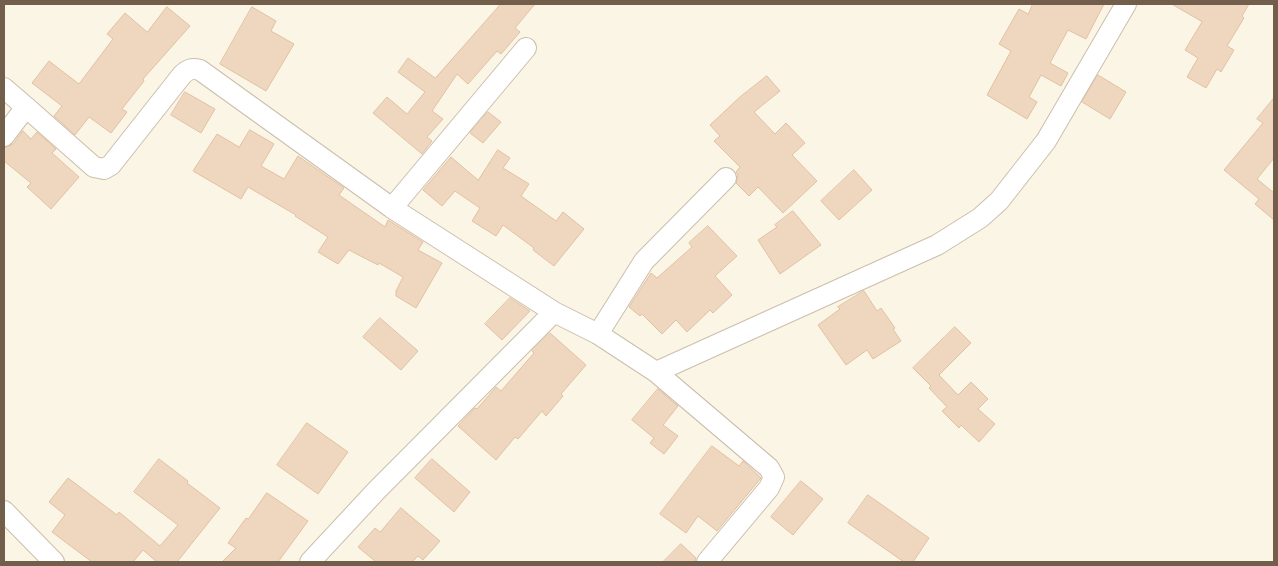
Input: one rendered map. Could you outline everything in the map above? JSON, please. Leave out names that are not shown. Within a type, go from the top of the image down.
[{"type":"street","points":[[656,372],[937,245],[980,218],[999,201],[1046,141],[1126,4]]},
{"type":"street","points":[[392,208],[526,48]]},
{"type":"street","points":[[4,88],[94,167],[104,169],[111,165],[182,75],[193,68],[200,70],[392,208],[554,312],[598,334],[656,372],[769,468],[774,477],[769,488],[707,562]]},
{"type":"street","points":[[4,136],[26,107]]},
{"type":"street","points":[[598,334],[644,261],[726,178]]},
{"type":"street","points":[[310,562],[376,491],[554,312]]},
{"type":"street","points":[[4,511],[54,562]]},
{"type":"building","points":[[501,4],[535,4],[515,28],[520,32],[501,54],[497,51],[468,84],[457,74],[432,111],[443,119],[427,137],[432,141],[422,154],[373,113],[387,97],[407,114],[425,92],[398,72],[408,58],[435,78]]},
{"type":"building","points":[[1033,4],[1104,4],[1086,39],[1068,30],[1050,63],[1068,73],[1061,86],[1041,75],[1029,97],[1037,102],[1027,119],[987,95],[1011,51],[999,44],[1019,9],[1028,14]]},
{"type":"building","points":[[1172,4],[1249,4],[1242,16],[1244,18],[1227,46],[1234,50],[1221,72],[1217,69],[1206,88],[1187,77],[1198,58],[1185,50],[1202,22]]},
{"type":"building","points":[[167,7],[190,26],[143,79],[144,81],[122,109],[127,112],[111,133],[89,117],[75,135],[54,116],[62,106],[32,83],[49,61],[79,84],[113,39],[107,34],[125,13],[147,32]]},
{"type":"building","points":[[252,7],[276,21],[271,31],[294,44],[266,91],[220,64]]},
{"type":"building","points":[[1098,75],[1126,92],[1110,119],[1082,102]]},
{"type":"building","points":[[767,76],[780,91],[754,112],[775,134],[786,123],[805,143],[792,155],[817,181],[783,213],[758,187],[749,196],[736,183],[738,175],[736,172],[740,167],[714,141],[720,136],[710,125],[740,97]]},
{"type":"building","points":[[185,92],[215,109],[201,133],[171,115]]},
{"type":"building","points":[[1274,98],[1274,158],[1257,179],[1274,193],[1274,220],[1255,204],[1259,199],[1224,170],[1263,123],[1257,119]]},
{"type":"building","points":[[488,112],[501,122],[483,143],[470,133]]},
{"type":"building","points":[[250,130],[274,144],[261,166],[284,179],[298,156],[344,188],[339,195],[385,227],[388,220],[423,242],[418,250],[442,263],[416,308],[396,296],[396,291],[403,277],[379,263],[378,265],[349,250],[338,264],[318,252],[328,237],[296,215],[248,187],[241,199],[193,171],[217,134],[239,147]]},
{"type":"building","points":[[23,131],[31,139],[37,132],[56,149],[52,153],[79,177],[51,209],[27,187],[31,183],[4,161],[4,148],[13,144]]},
{"type":"building","points":[[498,150],[510,158],[503,168],[529,184],[521,196],[556,221],[563,212],[584,229],[554,266],[503,225],[496,236],[472,221],[480,208],[455,191],[442,206],[423,190],[451,157],[478,180]]},
{"type":"building","points":[[854,170],[872,190],[839,220],[821,201]]},
{"type":"building","points":[[793,211],[821,245],[780,274],[758,240],[777,227],[775,225]]},
{"type":"building","points":[[708,226],[737,256],[715,276],[732,295],[713,313],[710,310],[687,332],[676,320],[662,334],[642,314],[640,316],[629,307],[651,273],[657,278],[692,247],[689,243]]},
{"type":"building","points":[[864,291],[877,311],[881,308],[895,328],[893,329],[901,341],[873,359],[867,350],[846,365],[818,325],[840,309],[838,307]]},
{"type":"building","points":[[510,298],[530,311],[502,340],[485,324]]},
{"type":"building","points":[[380,318],[418,351],[401,370],[363,337]]},
{"type":"building","points":[[955,327],[971,343],[939,375],[958,395],[971,382],[988,399],[978,409],[995,424],[979,442],[961,425],[959,428],[942,411],[947,407],[929,388],[931,386],[913,368]]},
{"type":"building","points":[[550,333],[586,365],[561,394],[563,396],[546,416],[542,411],[518,439],[515,437],[496,460],[458,426],[475,408],[477,409],[496,387],[501,391],[534,353],[532,351]]},
{"type":"building","points":[[658,389],[678,406],[663,425],[678,436],[664,454],[650,443],[654,438],[632,420]]},
{"type":"building","points":[[307,423],[348,452],[318,494],[277,465]]},
{"type":"building","points":[[712,446],[739,466],[743,461],[761,478],[717,531],[698,516],[686,533],[660,514]]},
{"type":"building","points":[[159,459],[220,508],[177,562],[157,562],[143,550],[133,562],[92,562],[52,532],[65,515],[49,502],[68,478],[117,515],[119,512],[160,546],[178,525],[134,492]]},
{"type":"building","points":[[432,459],[470,492],[454,512],[415,478]]},
{"type":"building","points":[[801,481],[823,499],[793,535],[771,517]]},
{"type":"building","points":[[267,493],[308,521],[278,562],[222,562],[236,548],[228,543]]},
{"type":"building","points":[[868,495],[929,538],[913,562],[904,562],[848,523]]},
{"type":"building","points":[[401,508],[440,541],[423,560],[418,556],[412,562],[376,562],[358,547],[375,528],[380,532]]},
{"type":"building","points":[[681,544],[696,558],[695,562],[663,562]]}]
